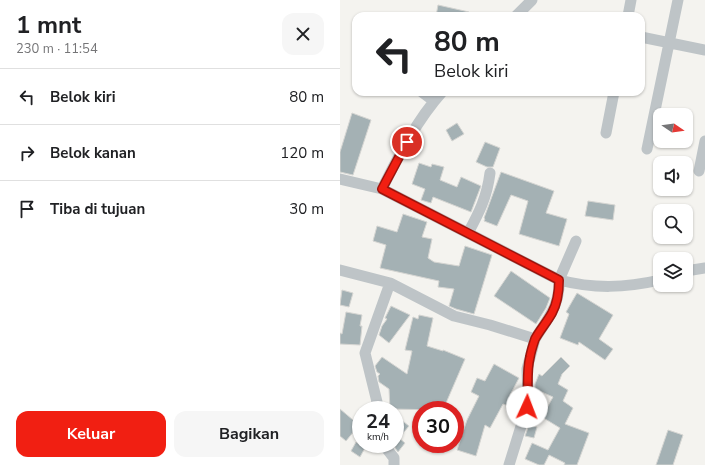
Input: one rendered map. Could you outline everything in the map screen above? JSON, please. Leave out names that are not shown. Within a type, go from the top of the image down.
[{"type":"street","points":[[520,12],[532,0]]},
{"type":"street","points":[[629,12],[632,0]]},
{"type":"street","points":[[647,149],[678,0]]},
{"type":"street","points":[[645,38],[705,50]]},
{"type":"street","points":[[427,96],[434,101]]},
{"type":"street","points":[[382,189],[401,152],[438,96]]},
{"type":"street","points":[[606,133],[613,96]]},
{"type":"street","points":[[699,171],[705,141]]},
{"type":"street","points":[[468,234],[487,195],[490,173]]},
{"type":"street","points":[[340,179],[382,189],[559,280],[575,284],[601,287],[633,286],[653,282]]},
{"type":"street","points":[[509,465],[527,407],[527,369],[535,339],[557,303],[560,292],[559,280],[576,241]]},
{"type":"street","points":[[693,270],[705,268]]},
{"type":"street","points":[[340,270],[390,283],[454,316],[535,339]]},
{"type":"street","points":[[376,401],[365,353],[390,283]]},
{"type":"street","points":[[390,453],[394,458],[394,465]]},
{"type":"building","points":[[438,5],[469,12],[437,12]]},
{"type":"building","points":[[352,113],[371,120],[353,175],[340,172],[340,152]]},
{"type":"building","points":[[457,123],[464,134],[452,141],[446,130]]},
{"type":"building","points":[[485,142],[500,148],[493,167],[487,167],[476,162]]},
{"type":"building","points":[[419,163],[431,167],[432,164],[444,167],[440,180],[457,187],[461,177],[481,186],[471,212],[433,197],[431,203],[421,200],[425,189],[412,184]]},
{"type":"building","points":[[501,172],[554,191],[546,213],[567,219],[559,246],[519,234],[528,201],[511,195],[497,226],[484,221]]},
{"type":"building","points":[[588,201],[615,205],[613,220],[585,216]]},
{"type":"building","points":[[403,214],[427,222],[422,237],[432,239],[428,258],[434,262],[459,266],[465,246],[492,255],[474,314],[449,306],[454,289],[438,287],[439,281],[380,268],[386,245],[373,241],[377,226],[397,232]]},
{"type":"building","points":[[511,271],[550,298],[546,308],[536,324],[494,296]]},
{"type":"building","points":[[342,290],[353,293],[349,307],[340,305]]},
{"type":"building","points":[[577,293],[613,315],[599,339],[613,349],[605,360],[579,342],[578,345],[560,338],[569,314],[566,312]]},
{"type":"building","points":[[391,306],[410,315],[389,343],[379,335],[382,326],[387,319],[385,318]]},
{"type":"building","points":[[346,312],[362,315],[360,326],[362,326],[360,345],[340,344],[340,333],[342,334]]},
{"type":"building","points":[[419,315],[433,318],[427,346],[443,350],[465,359],[447,401],[412,401],[412,409],[404,409],[404,401],[390,401],[389,389],[379,382],[378,376],[380,374],[377,372],[375,366],[382,357],[407,374],[412,351],[405,350],[413,317],[418,319]]},
{"type":"building","points":[[561,357],[570,366],[562,374],[558,384],[568,390],[563,401],[573,408],[565,424],[589,433],[577,465],[564,465],[565,463],[549,455],[544,465],[539,465],[525,459],[532,443],[548,450],[560,428],[542,417],[553,397],[535,389],[535,384],[539,374],[542,376]]},
{"type":"building","points":[[494,364],[519,378],[510,395],[513,397],[509,406],[503,404],[490,428],[485,425],[476,456],[464,452],[464,429],[479,396],[471,392],[477,378],[485,381]]},
{"type":"building","points":[[340,409],[352,419],[352,434],[346,441],[340,436]]},
{"type":"building","points":[[404,422],[409,426],[404,432]]},
{"type":"building","points":[[529,425],[537,427],[534,438],[525,436]]},
{"type":"building","points":[[668,430],[683,435],[673,465],[656,465]]},
{"type":"building","points":[[354,453],[362,453],[360,457]]},
{"type":"route","points":[[407,142],[382,189],[559,280],[560,292],[557,303],[535,339],[530,357],[527,369],[527,407]]}]
